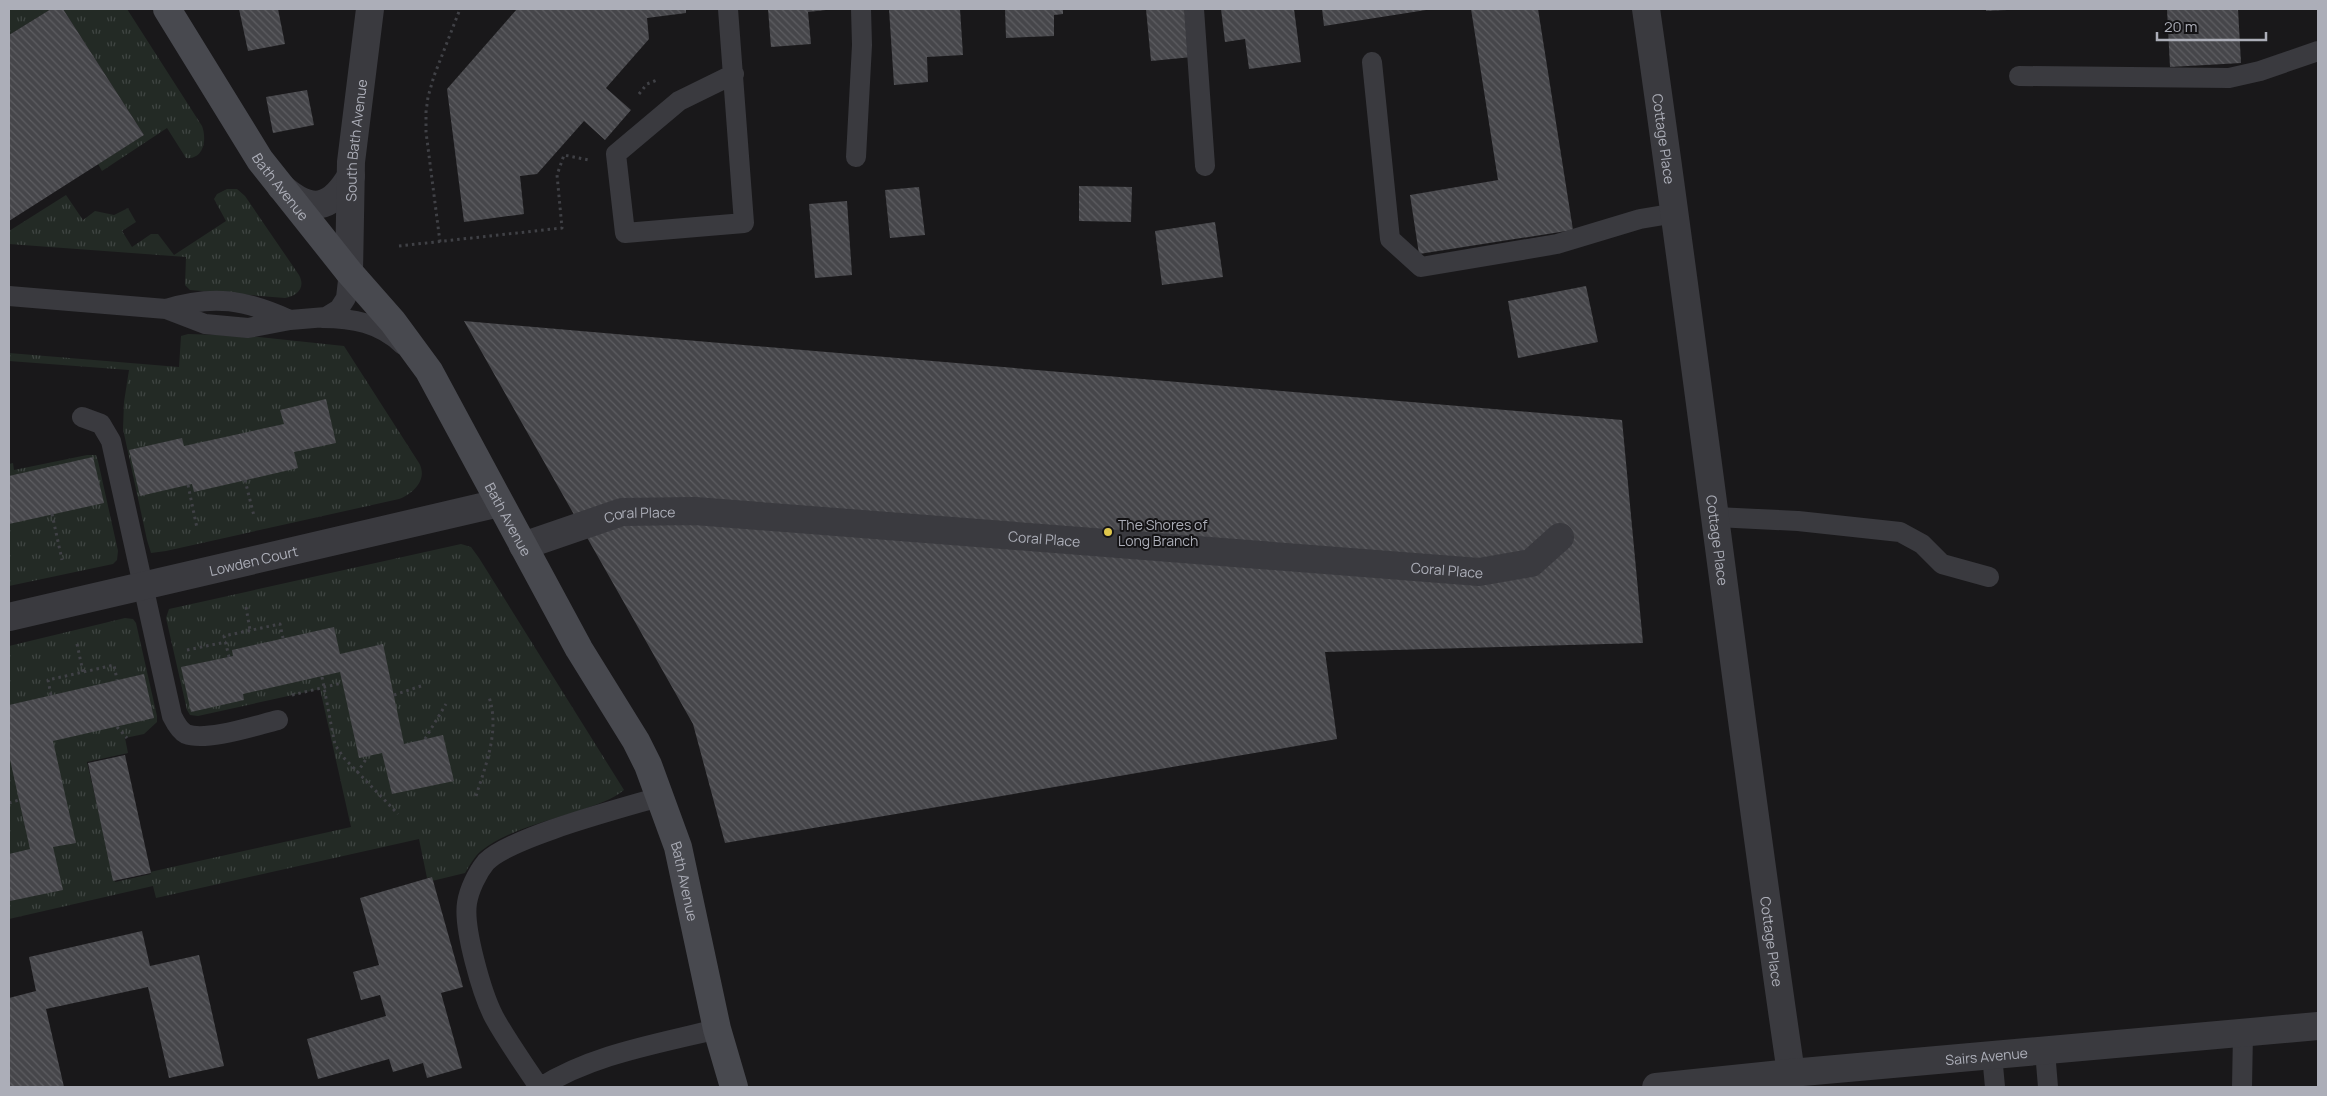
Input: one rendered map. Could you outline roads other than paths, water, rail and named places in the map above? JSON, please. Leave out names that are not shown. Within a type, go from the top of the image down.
[{"type":"street","name":"Bath Avenue","points":[[167,9],[260,160],[349,272],[393,322],[430,371],[499,503],[579,649],[636,741],[648,765],[678,847],[717,1029],[734,1087]]},
{"type":"street","name":"South Bath Avenue","points":[[349,272],[350,176],[370,9]]},
{"type":"street","name":"Cottage Place","points":[[1646,9],[1676,213],[1754,818],[1791,1073]]},
{"type":"street","points":[[280,186],[296,200],[308,204],[321,204],[333,200],[343,190],[350,176]]},
{"type":"street","name":"Lowden Court","points":[[9,617],[499,503]]},
{"type":"street","name":"Coral Place","points":[[523,546],[622,512],[695,511],[1479,572],[1531,564],[1560,538]]},
{"type":"street","name":"Sairs Avenue","points":[[1656,1087],[1791,1073],[2318,1026]]},
{"type":"lane","points":[[728,9],[734,74],[744,223],[625,233],[616,154],[679,101],[734,74]]},
{"type":"lane","points":[[856,157],[862,45],[861,9]]},
{"type":"lane","points":[[1194,9],[1205,166]]},
{"type":"lane","points":[[2019,76],[2228,78],[2260,71],[2318,51]]},
{"type":"lane","points":[[1372,62],[1390,239],[1421,267],[1557,244],[1640,219],[1676,213]]},
{"type":"lane","points":[[312,319],[326,317],[339,309],[346,298],[349,272]]},
{"type":"lane","points":[[9,296],[166,309],[205,324],[248,328],[290,320],[341,318],[374,325],[398,341],[430,371]]},
{"type":"lane","points":[[82,417],[101,424],[111,441],[172,716],[178,726],[186,734],[208,736],[278,720]]},
{"type":"lane","points":[[1716,517],[1798,521],[1900,532],[1922,544],[1942,564],[1989,577]]},
{"type":"lane","points":[[660,797],[554,830],[505,850],[487,862],[473,884],[467,904],[467,925],[485,992],[493,1014],[504,1034],[540,1087],[562,1074],[586,1064],[717,1029]]},
{"type":"lane","points":[[2242,1087],[2243,1033]]},
{"type":"lane","points":[[2045,1051],[2048,1087]]},
{"type":"lane","points":[[1992,1055],[1995,1087]]},
{"type":"place","name":"The Shores of Long Branch","points":[[1108,532]]}]
